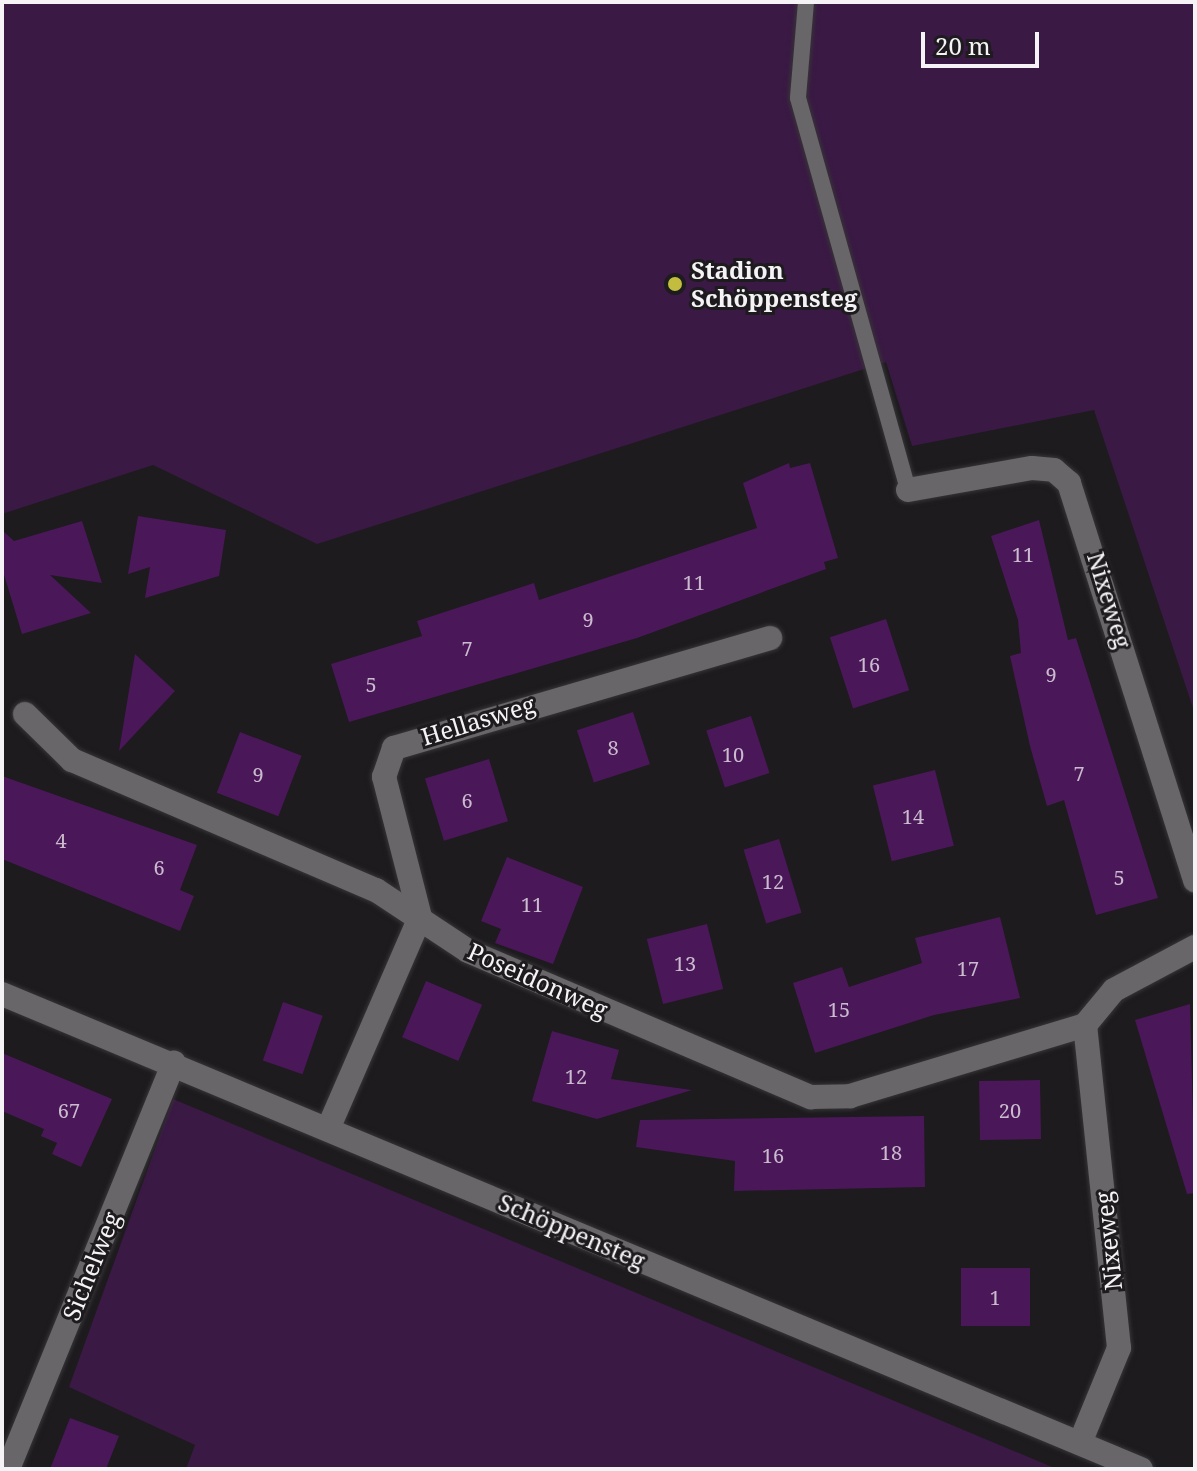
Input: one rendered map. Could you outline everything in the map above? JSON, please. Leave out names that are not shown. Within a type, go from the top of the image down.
[{"type":"street","name":"Nixeweg","points":[[908,490],[1032,468],[1054,470],[1069,483],[1195,880]]},
{"type":"street","name":"Hellasweg","points":[[420,917],[384,777],[394,748],[770,638]]},
{"type":"street","name":"Poseidonweg","points":[[25,714],[72,760],[376,890],[468,951],[817,1099],[850,1096],[1085,1025]]},
{"type":"street","points":[[328,1129],[420,917]]},
{"type":"street","points":[[1085,1025],[1114,990],[1195,947]]},
{"type":"street","name":"Schöppensteg","points":[[2,994],[174,1063],[1141,1469]]},
{"type":"street","name":"Nixeweg","points":[[1080,1443],[1119,1348],[1085,1025]]},
{"type":"street","name":"Sichelweg","points":[[8,1469],[174,1063]]},
{"type":"lane","points":[[806,2],[798,98],[908,490]]},
{"type":"shaded area","points":[[2,2],[1195,2],[1195,714],[1094,410],[912,446],[886,362],[317,544],[153,465],[2,514]]},
{"type":"shaded area","points":[[173,1099],[1057,1469],[186,1469],[195,1445],[69,1387]]},
{"type":"building","points":[[789,463],[790,468],[810,463],[838,558],[824,562],[826,569],[637,638],[349,722],[331,664],[422,636],[417,621],[534,583],[539,600],[757,528],[743,483]]},
{"type":"building","points":[[138,516],[226,530],[219,576],[145,598],[150,567],[128,574]]},
{"type":"building","points":[[1039,520],[1068,640],[1076,638],[1158,898],[1096,915],[1064,800],[1047,806],[1030,746],[1010,656],[1021,653],[1018,620],[991,536]]},
{"type":"building","points":[[82,521],[102,583],[50,575],[91,613],[22,634],[2,568],[2,530],[14,541]]},
{"type":"building","points":[[886,619],[909,690],[853,709],[830,637]]},
{"type":"building","points":[[135,654],[175,691],[119,751]]},
{"type":"building","points":[[633,712],[650,764],[594,783],[577,730]]},
{"type":"building","points":[[751,716],[770,773],[725,788],[706,731]]},
{"type":"building","points":[[240,732],[302,756],[278,816],[217,793]]},
{"type":"building","points":[[489,759],[508,821],[444,841],[425,779]]},
{"type":"building","points":[[935,770],[954,846],[892,861],[873,785]]},
{"type":"building","points":[[2,776],[197,845],[180,890],[194,896],[180,931],[2,859]]},
{"type":"building","points":[[779,839],[802,913],[766,923],[744,850]]},
{"type":"building","points":[[507,857],[583,887],[553,964],[495,943],[501,929],[481,921]]},
{"type":"building","points":[[1000,917],[1020,998],[934,1015],[815,1053],[793,983],[842,967],[849,987],[922,963],[915,938]]},
{"type":"building","points":[[707,924],[723,989],[663,1004],[647,939]]},
{"type":"building","points":[[426,981],[482,1005],[458,1061],[402,1037]]},
{"type":"building","points":[[283,1002],[323,1016],[303,1074],[263,1061]]},
{"type":"building","points":[[1190,1004],[1195,1193],[1187,1194],[1135,1020]]},
{"type":"building","points":[[552,1031],[619,1050],[611,1079],[692,1090],[597,1119],[532,1101]]},
{"type":"building","points":[[2,1053],[112,1099],[81,1167],[52,1154],[57,1143],[41,1136],[44,1129],[2,1111]]},
{"type":"building","points":[[1040,1080],[1041,1139],[980,1140],[979,1081]]},
{"type":"building","points":[[924,1116],[925,1187],[734,1191],[735,1161],[636,1147],[640,1120]]},
{"type":"building","points":[[961,1268],[1030,1268],[1030,1326],[961,1326]]},
{"type":"building","points":[[70,1418],[119,1436],[106,1469],[50,1469]]},
{"type":"place","name":"Stadion Schöppensteg","points":[[675,284]]}]
